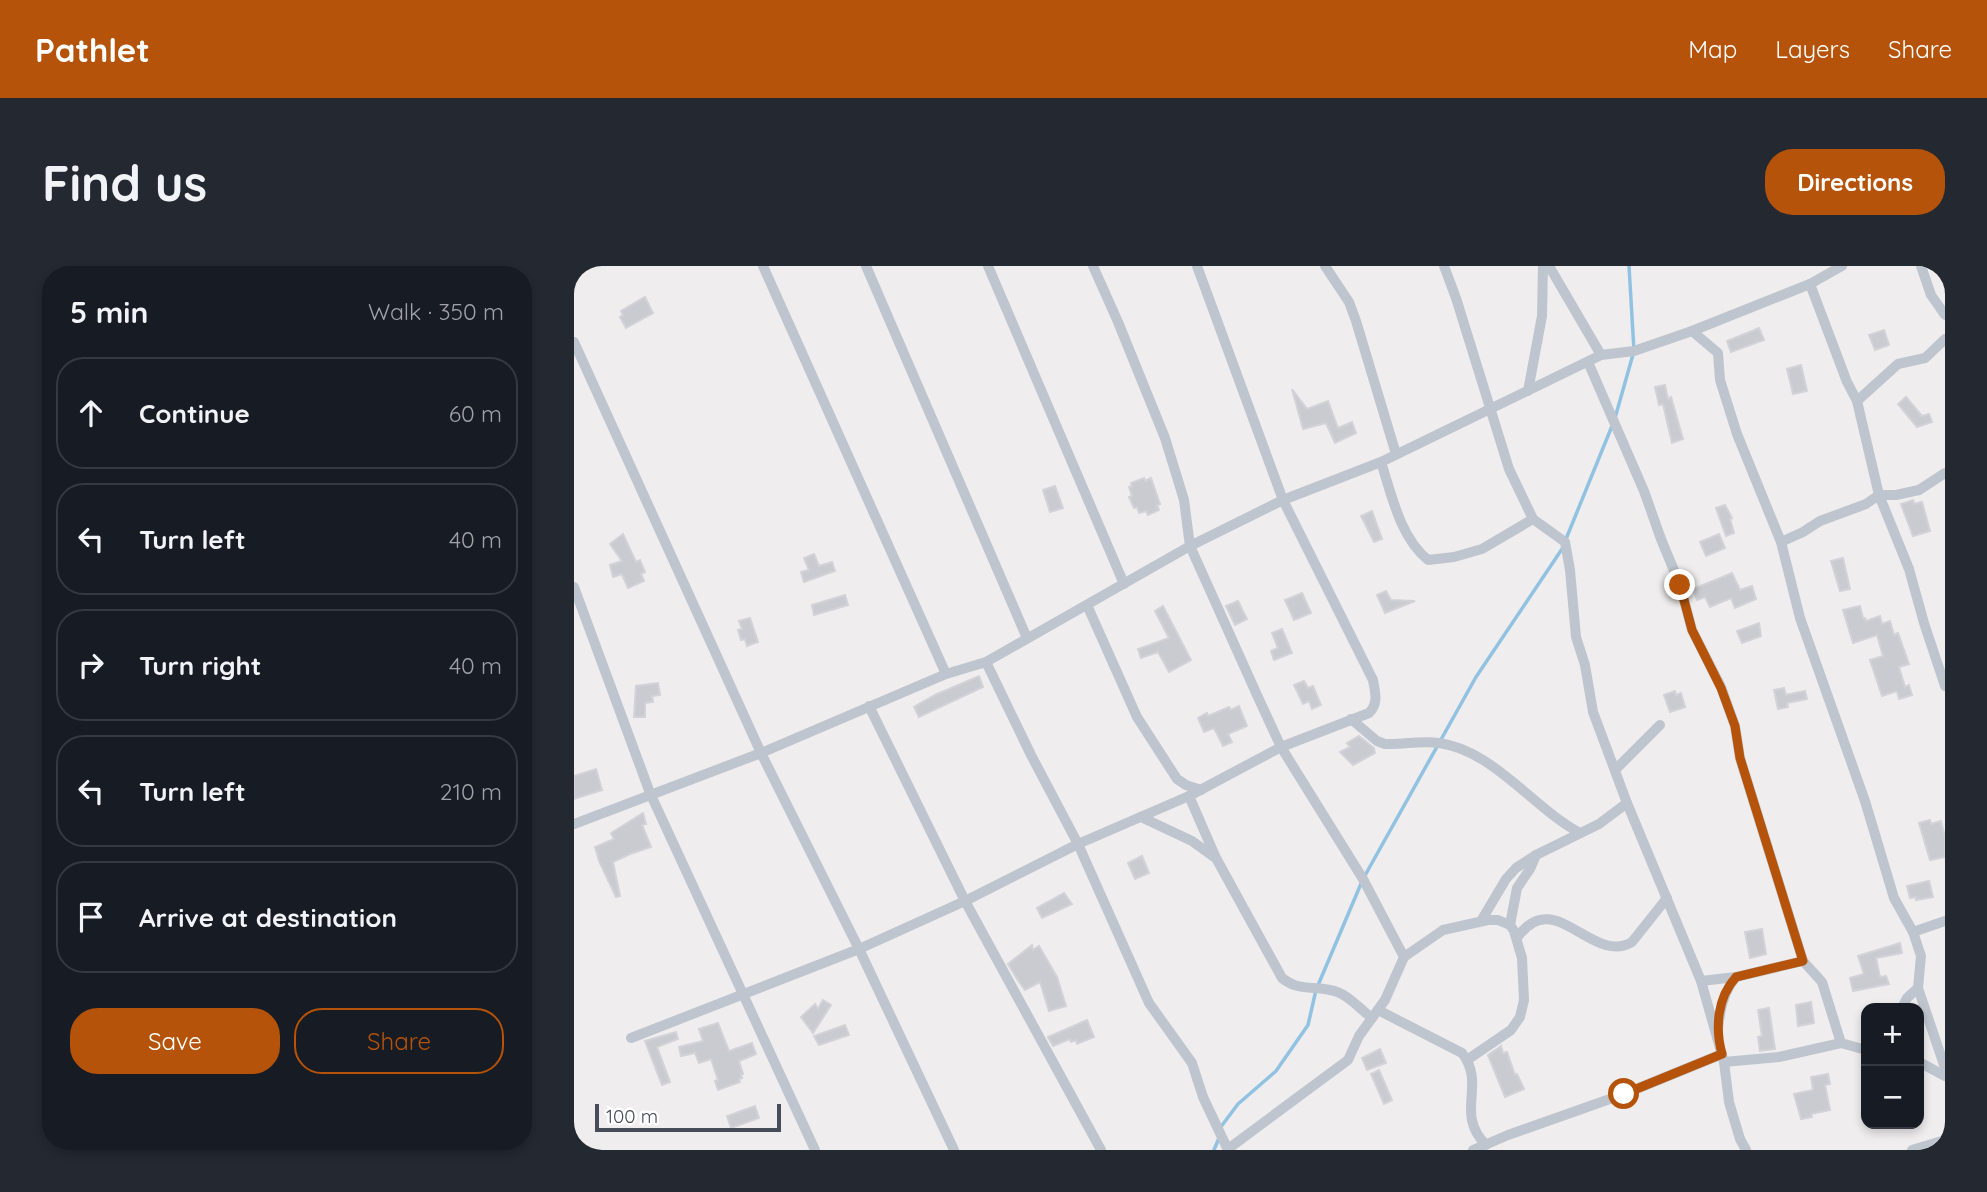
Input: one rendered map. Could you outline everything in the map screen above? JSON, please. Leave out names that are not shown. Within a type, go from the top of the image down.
[{"type":"street","points":[[763,266],[946,674]]},
{"type":"street","points":[[866,266],[1027,638]]},
{"type":"street","points":[[988,266],[1124,584]]},
{"type":"street","points":[[1093,266],[1165,438],[1184,500],[1190,546],[1281,747],[1363,879],[1404,957]]},
{"type":"street","points":[[631,1038],[859,949],[965,901],[1078,844],[1189,796],[1281,747],[1373,709],[1376,699],[1373,680],[1283,500],[1197,266]]},
{"type":"street","points":[[1325,266],[1349,302],[1396,454]]},
{"type":"street","points":[[1444,266],[1509,469],[1533,519],[1565,542],[1576,637],[1586,665],[1593,712],[1627,803],[1701,981],[1723,1058],[1729,1102],[1746,1150]]},
{"type":"street","points":[[1528,391],[1542,316],[1543,266]]},
{"type":"street","points":[[1549,266],[1601,355]]},
{"type":"street","points":[[574,824],[761,752],[946,674],[986,662],[1190,546],[1283,500],[1381,462],[1601,355],[1634,351],[1692,331],[1810,284],[1842,266]]},
{"type":"street","points":[[1921,266],[1931,295],[1945,314]]},
{"type":"street","points":[[1810,284],[1847,383],[1857,401],[1879,495],[1909,569],[1945,686]]},
{"type":"street","points":[[1692,331],[1718,353],[1720,380],[1737,434],[1781,542],[1800,618],[1865,801],[1894,898],[1913,933],[1921,956],[1918,988],[1945,1068]]},
{"type":"street","points":[[1857,401],[1898,364],[1925,358],[1945,340]]},
{"type":"street","points":[[574,342],[761,752],[859,949],[954,1150]]},
{"type":"street","points":[[1588,362],[1644,491],[1680,585],[1692,630],[1731,713],[1740,758],[1803,961],[1822,982],[1841,1043]]},
{"type":"street","points":[[1381,462],[1396,510],[1414,548],[1428,560],[1454,557],[1482,549],[1533,519]]},
{"type":"street","points":[[1781,542],[1819,520],[1866,504],[1879,495],[1896,495],[1919,490],[1945,473]]},
{"type":"street","points":[[574,587],[650,793],[815,1150]]},
{"type":"street","points":[[1087,605],[1137,717],[1177,779],[1201,790]]},
{"type":"street","points":[[986,662],[1078,844],[1149,1003],[1192,1063],[1203,1097],[1228,1150],[1348,1060],[1359,1036],[1385,1000],[1404,957],[1443,930],[1481,921],[1498,920],[1510,925]]},
{"type":"street","points":[[869,706],[965,901],[1101,1150]]},
{"type":"street","points":[[1352,719],[1377,741],[1385,744],[1439,743],[1472,753],[1506,777],[1561,823],[1580,833]]},
{"type":"street","points":[[1615,770],[1660,726]]},
{"type":"street","points":[[1189,796],[1216,858],[1282,978],[1292,986],[1328,989],[1340,993],[1375,1014],[1462,1053],[1472,1077],[1471,1121],[1475,1133],[1486,1145]]},
{"type":"street","points":[[1481,921],[1506,879],[1516,868],[1536,855],[1599,824],[1627,803]]},
{"type":"street","points":[[1141,817],[1192,841],[1216,858]]},
{"type":"street","points":[[1467,1060],[1511,1030],[1520,1017],[1524,1000],[1522,958],[1517,938],[1510,925],[1517,888],[1536,855]]},
{"type":"street","points":[[1517,938],[1525,927],[1548,919],[1572,927],[1605,947],[1625,947],[1633,942],[1667,898]]},
{"type":"street","points":[[1913,933],[1945,921]]},
{"type":"street","points":[[1701,981],[1736,977],[1803,961]]},
{"type":"street","points":[[1717,1036],[1720,1008],[1736,977]]},
{"type":"street","points":[[1904,1003],[1918,988]]},
{"type":"street","points":[[1474,1150],[1723,1058],[1779,1057],[1841,1043],[1861,1049]]},
{"type":"street","points":[[1924,1065],[1945,1076]]},
{"type":"street","points":[[1912,1150],[1945,1140]]},
{"type":"building","points":[[645,297],[653,313],[626,328],[620,317],[623,315],[621,311]]},
{"type":"building","points":[[1759,328],[1764,340],[1731,352],[1727,341]]},
{"type":"building","points":[[1884,330],[1889,345],[1875,350],[1869,335]]},
{"type":"building","points":[[1801,365],[1807,391],[1793,394],[1787,369]]},
{"type":"building","points":[[1665,385],[1683,439],[1672,443],[1663,404],[1659,405],[1655,387]]},
{"type":"building","points":[[1292,389],[1307,409],[1328,401],[1338,428],[1352,422],[1356,433],[1335,443],[1326,423],[1303,429]]},
{"type":"building","points":[[1906,397],[1922,416],[1929,414],[1932,422],[1917,427],[1898,404]]},
{"type":"building","points":[[1144,478],[1145,481],[1151,478],[1160,504],[1157,505],[1159,510],[1148,515],[1146,511],[1139,513],[1129,497],[1132,496],[1129,487],[1132,486],[1131,483]]},
{"type":"building","points":[[1055,486],[1063,508],[1050,512],[1043,490]]},
{"type":"building","points":[[1913,500],[1914,504],[1922,502],[1930,531],[1913,536],[1901,504]]},
{"type":"building","points":[[1725,505],[1732,518],[1730,519],[1734,533],[1726,536],[1716,508]]},
{"type":"building","points":[[1372,511],[1382,539],[1374,542],[1361,516]]},
{"type":"building","points":[[623,534],[636,562],[640,560],[645,572],[641,574],[644,581],[628,588],[622,574],[613,577],[610,565],[622,561],[610,544]]},
{"type":"building","points":[[1719,534],[1725,548],[1706,556],[1700,542]]},
{"type":"building","points":[[814,554],[819,566],[832,562],[835,571],[804,582],[801,572],[809,570],[804,558]]},
{"type":"building","points":[[1843,558],[1850,589],[1840,591],[1831,561]]},
{"type":"building","points":[[1732,573],[1740,590],[1752,586],[1756,599],[1735,608],[1731,598],[1710,607],[1705,597],[1697,600],[1693,589]]},
{"type":"building","points":[[1386,591],[1391,600],[1415,601],[1385,613],[1377,595]]},
{"type":"building","points":[[1302,593],[1311,613],[1294,620],[1285,600]]},
{"type":"building","points":[[845,595],[848,605],[814,615],[812,605]]},
{"type":"building","points":[[1238,601],[1247,619],[1235,625],[1226,606]]},
{"type":"building","points":[[1163,606],[1191,660],[1169,672],[1158,652],[1141,658],[1138,649],[1169,638],[1155,611]]},
{"type":"building","points":[[1860,606],[1866,621],[1880,616],[1882,624],[1890,621],[1894,635],[1898,633],[1909,664],[1899,667],[1905,687],[1909,685],[1912,695],[1899,699],[1897,691],[1882,696],[1870,660],[1883,656],[1877,635],[1853,643],[1843,610]]},
{"type":"building","points":[[750,618],[758,642],[747,646],[745,639],[741,640],[738,630],[742,629],[739,621]]},
{"type":"building","points":[[1759,623],[1761,636],[1742,643],[1737,631]]},
{"type":"building","points":[[1282,629],[1292,653],[1274,660],[1271,651],[1278,648],[1272,633]]},
{"type":"building","points":[[979,676],[983,687],[919,717],[914,707]]},
{"type":"building","points":[[1304,681],[1308,688],[1313,686],[1321,705],[1312,709],[1309,701],[1303,704],[1294,685]]},
{"type":"building","points":[[658,683],[660,695],[652,696],[653,702],[645,703],[645,717],[634,717],[636,686]]},
{"type":"building","points":[[1784,688],[1786,695],[1805,691],[1807,699],[1787,703],[1788,707],[1778,709],[1774,690]]},
{"type":"building","points":[[1675,691],[1676,695],[1681,693],[1685,707],[1670,712],[1664,695]]},
{"type":"building","points":[[1239,706],[1247,726],[1228,734],[1232,742],[1223,746],[1214,728],[1204,732],[1198,718],[1207,713],[1208,716],[1229,707],[1231,710]]},
{"type":"building","points":[[1359,736],[1374,748],[1375,753],[1353,765],[1340,752],[1350,747],[1347,743]]},
{"type":"building","points":[[596,769],[602,790],[574,799],[574,776]]},
{"type":"building","points":[[643,813],[646,824],[642,825],[651,847],[613,862],[620,896],[616,897],[595,847],[614,839],[611,833]]},
{"type":"building","points":[[1930,820],[1931,824],[1941,821],[1945,837],[1945,857],[1930,860],[1919,823]]},
{"type":"building","points":[[1142,856],[1149,873],[1135,879],[1128,863]]},
{"type":"building","points":[[1929,881],[1933,897],[1916,900],[1916,897],[1910,898],[1907,886]]},
{"type":"building","points":[[1064,893],[1072,904],[1042,918],[1037,908]]},
{"type":"building","points":[[1762,929],[1766,954],[1750,958],[1745,932]]},
{"type":"building","points":[[1900,943],[1902,953],[1876,958],[1880,977],[1886,976],[1889,984],[1853,991],[1850,978],[1864,974],[1858,956]]},
{"type":"building","points":[[1032,945],[1033,950],[1039,946],[1057,977],[1066,1006],[1049,1011],[1040,982],[1025,990],[1008,964]]},
{"type":"building","points":[[823,1000],[831,1005],[813,1033],[801,1017],[815,1004],[818,1009]]},
{"type":"building","points":[[1811,1002],[1814,1023],[1798,1026],[1796,1005]]},
{"type":"building","points":[[1769,1008],[1775,1049],[1760,1051],[1758,1037],[1762,1036],[1758,1010]]},
{"type":"building","points":[[1087,1020],[1094,1037],[1077,1044],[1076,1040],[1071,1042],[1070,1039],[1053,1046],[1048,1037]]},
{"type":"building","points":[[718,1023],[729,1051],[752,1043],[756,1054],[739,1061],[743,1074],[740,1082],[718,1090],[715,1081],[718,1080],[711,1059],[699,1063],[695,1053],[681,1056],[679,1047],[703,1041],[699,1029]]},
{"type":"building","points":[[845,1025],[849,1035],[819,1045],[814,1036]]},
{"type":"building","points":[[676,1032],[678,1039],[657,1047],[670,1082],[662,1085],[645,1041]]},
{"type":"building","points":[[1501,1046],[1503,1053],[1507,1052],[1515,1075],[1517,1074],[1524,1089],[1505,1097],[1488,1055]]},
{"type":"building","points":[[1380,1049],[1386,1063],[1367,1070],[1362,1058]]},
{"type":"building","points":[[1379,1070],[1392,1100],[1384,1104],[1371,1074]]},
{"type":"building","points":[[1828,1074],[1830,1084],[1825,1085],[1830,1110],[1801,1119],[1794,1094],[1813,1090],[1811,1077]]},
{"type":"building","points":[[755,1106],[759,1118],[731,1128],[727,1116]]},
{"type":"waterway","points":[[1615,418],[1634,351],[1629,266]]},
{"type":"waterway","points":[[1566,539],[1612,426]]},
{"type":"waterway","points":[[1220,1128],[1238,1104],[1276,1071],[1308,1025],[1316,990],[1363,879],[1476,677],[1562,549]]},
{"type":"waterway","points":[[1214,1150],[1219,1138]]},
{"type":"route","points":[[1624,1094],[1722,1054],[1717,1036],[1720,1008],[1736,977],[1803,961],[1740,758],[1735,726],[1721,688],[1692,630],[1680,585]]}]
